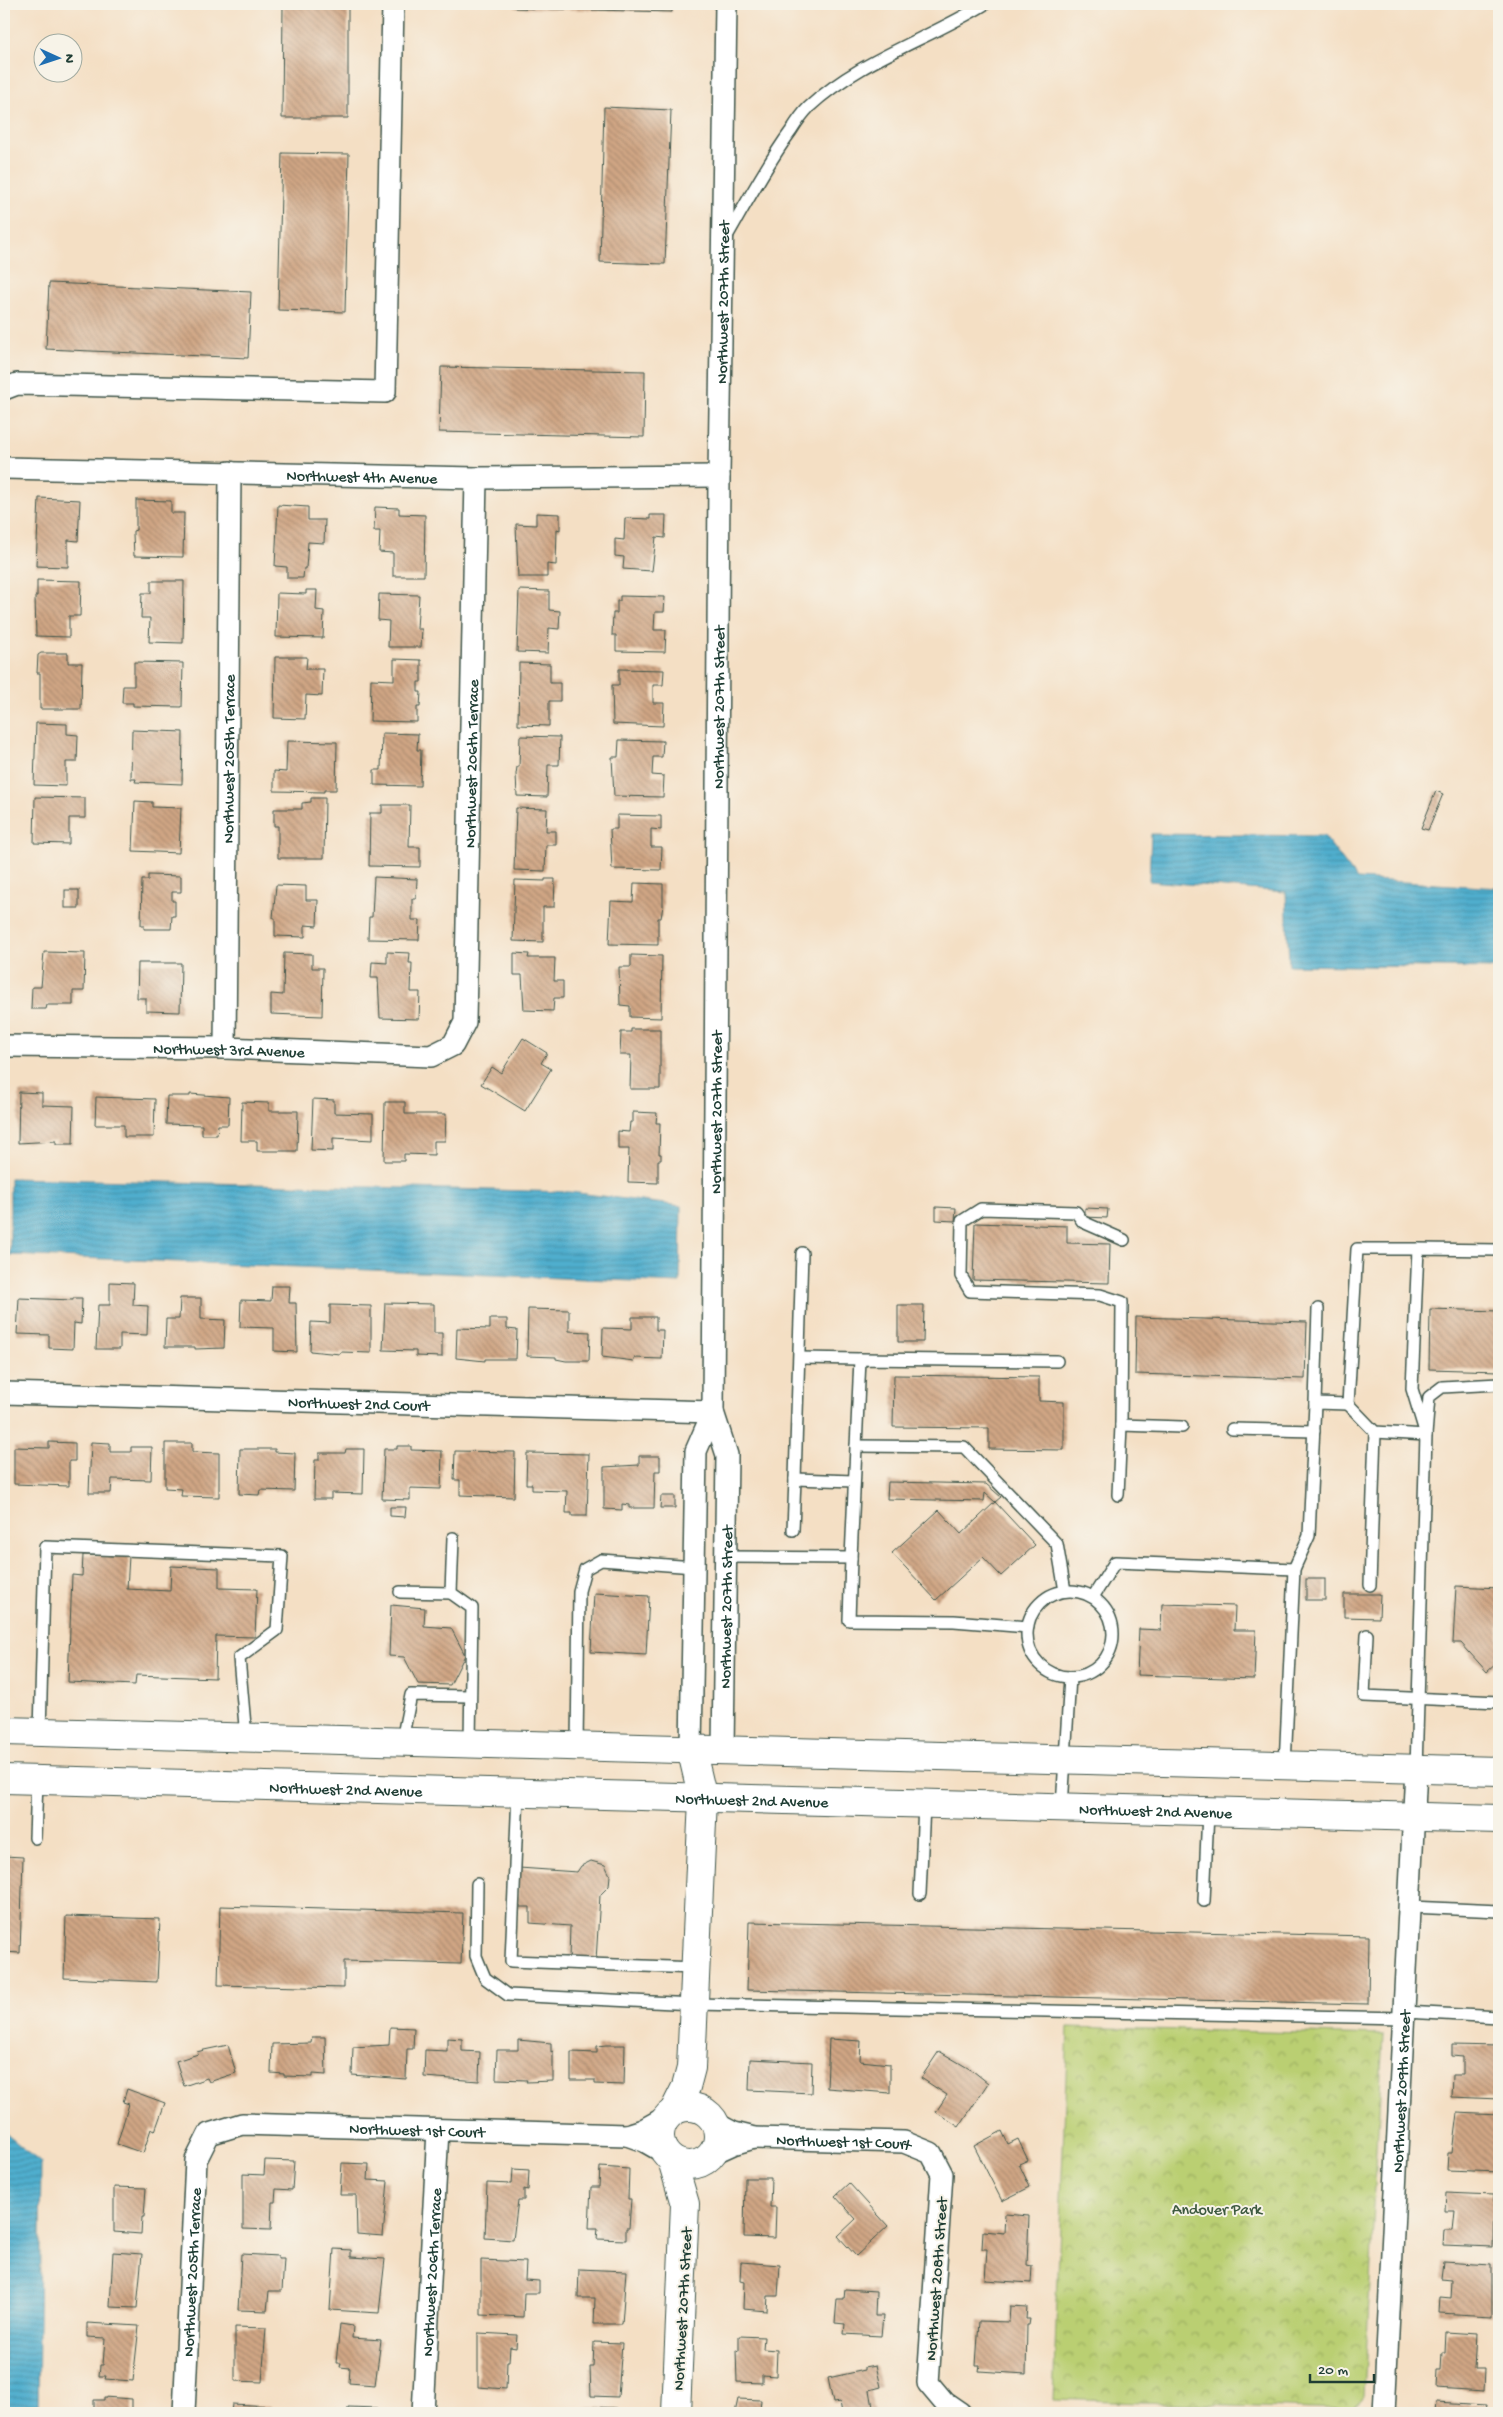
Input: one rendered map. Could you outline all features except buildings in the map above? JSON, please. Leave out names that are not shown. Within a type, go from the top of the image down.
[{"type":"main road","points":[[4,1731],[402,1740],[1499,1771]]},
{"type":"main road","name":"Northwest 207th Street","points":[[670,2114],[686,2087],[691,2068],[703,1799],[691,1748]]},
{"type":"main road","name":"Northwest 207th Street","points":[[703,1799],[723,1749]]},
{"type":"main road","name":"Northwest 2nd Avenue","points":[[4,1779],[1499,1819]]},
{"type":"main road","name":"Northwest 207th Street","points":[[691,2068],[701,2101],[712,2119]]},
{"type":"main road","points":[[683,2107],[692,2107],[712,2119],[717,2142],[708,2157],[690,2166],[668,2156],[659,2135],[670,2114],[683,2107]]},
{"type":"main road","name":"Northwest 207th Street","points":[[668,2156],[685,2204]]},
{"type":"main road","name":"Northwest 207th Street","points":[[676,2413],[685,2204],[692,2182],[708,2157]]},
{"type":"street","points":[[4,389],[17,384],[385,392],[393,4]]},
{"type":"street","name":"Northwest 207th Street","points":[[723,1749],[727,1455],[713,1412],[718,476],[724,242],[726,4]]},
{"type":"street","name":"Northwest 4th Avenue","points":[[4,468],[476,478],[718,476]]},
{"type":"street","name":"Northwest 205th Terrace","points":[[225,1048],[230,472]]},
{"type":"street","name":"Northwest 206th Terrace","points":[[453,1045],[465,1022],[476,478]]},
{"type":"street","name":"Northwest 3rd Avenue","points":[[4,1046],[225,1048],[431,1056],[453,1045]]},
{"type":"street","name":"Northwest 2nd Court","points":[[4,1393],[713,1412]]},
{"type":"street","name":"Northwest 207th Street","points":[[691,1748],[696,1450],[713,1412]]},
{"type":"street","name":"Northwest 209th Street","points":[[1384,2413],[1411,1907],[1416,1769]]},
{"type":"street","name":"Northwest 1st Court","points":[[209,2134],[242,2124],[627,2135],[643,2130],[670,2114]]},
{"type":"street","name":"Northwest 1st Court","points":[[712,2119],[734,2133],[754,2138],[904,2142],[931,2152]]},
{"type":"street","name":"Northwest 206th Terrace","points":[[423,2413],[438,2130]]},
{"type":"street","name":"Northwest 205th Terrace","points":[[184,2413],[196,2160],[209,2134]]},
{"type":"street","name":"Northwest 1st Court","points":[[627,2135],[668,2156]]},
{"type":"street","name":"Northwest 1st Court","points":[[708,2157],[733,2144],[754,2138]]},
{"type":"street","name":"Northwest 208th Street","points":[[931,2152],[942,2174],[928,2383],[952,2408]]},
{"type":"lane","points":[[724,242],[776,152],[807,108],[840,81],[878,59],[961,19],[985,4]]},
{"type":"lane","points":[[1118,1495],[1121,1425],[1122,1302],[1100,1295],[970,1291],[961,1276],[962,1221],[981,1209],[1076,1212],[1083,1222],[1124,1240]]},
{"type":"lane","points":[[1418,1249],[1412,1389],[1426,1436]]},
{"type":"lane","points":[[1348,1404],[1357,1250],[1499,1250]]},
{"type":"lane","points":[[793,1530],[802,1252]]},
{"type":"lane","points":[[1285,1766],[1294,1569],[1309,1536],[1318,1309]]},
{"type":"lane","points":[[800,1358],[1057,1362]]},
{"type":"lane","points":[[860,1359],[850,1558],[849,1620],[954,1621],[1028,1627]]},
{"type":"lane","points":[[1416,1769],[1426,1436],[1429,1397],[1442,1387],[1499,1384]]},
{"type":"lane","points":[[1315,1403],[1348,1404],[1375,1432],[1426,1436]]},
{"type":"lane","points":[[1121,1425],[1182,1428]]},
{"type":"lane","points":[[1232,1429],[1314,1431]]},
{"type":"lane","points":[[1370,1585],[1375,1432]]},
{"type":"lane","points":[[856,1446],[964,1447],[1056,1544],[1065,1591]]},
{"type":"lane","points":[[795,1479],[854,1481]]},
{"type":"lane","points":[[451,1593],[453,1538]]},
{"type":"lane","points":[[40,1732],[45,1547],[282,1556],[277,1630],[240,1658],[246,1737]]},
{"type":"lane","points":[[726,1557],[850,1558]]},
{"type":"lane","points":[[577,1745],[579,1591],[585,1569],[601,1560],[694,1567]]},
{"type":"lane","points":[[1093,1597],[1115,1562],[1294,1569]]},
{"type":"lane","points":[[1065,1591],[1079,1591],[1093,1597],[1104,1606],[1111,1619],[1114,1634],[1111,1648],[1104,1661],[1093,1671],[1079,1676],[1070,1677],[1052,1673],[1040,1665],[1032,1654],[1028,1640],[1028,1627],[1032,1614],[1041,1603],[1052,1595],[1065,1591]]},
{"type":"lane","points":[[400,1592],[451,1593],[472,1608],[470,1742]]},
{"type":"lane","points":[[1367,1635],[1364,1696],[1499,1702]]},
{"type":"lane","points":[[1062,1807],[1070,1677]]},
{"type":"lane","points":[[402,1740],[411,1696],[470,1696]]},
{"type":"lane","points":[[35,1838],[37,1780]]},
{"type":"lane","points":[[518,1792],[511,1961],[696,1968]]},
{"type":"lane","points":[[920,1894],[924,1804]]},
{"type":"lane","points":[[1204,1901],[1208,1812]]},
{"type":"lane","points":[[478,1884],[476,1956],[484,1978],[508,1995],[694,2004],[1499,2017]]},
{"type":"lane","points":[[1411,1907],[1499,1911]]},
{"type":"green space","name":"Andover Park","points":[[1068,2027],[1383,2035],[1364,2396],[1353,2406],[1344,2409],[1053,2399]]},
{"type":"water","points":[[1151,834],[1324,836],[1357,879],[1499,888],[1499,968],[1289,965],[1286,892],[1149,881]]},
{"type":"water","points":[[10,1178],[570,1192],[681,1206],[680,1283],[10,1255]]},
{"type":"water","points":[[4,2132],[41,2163],[38,2413],[4,2413]]}]
